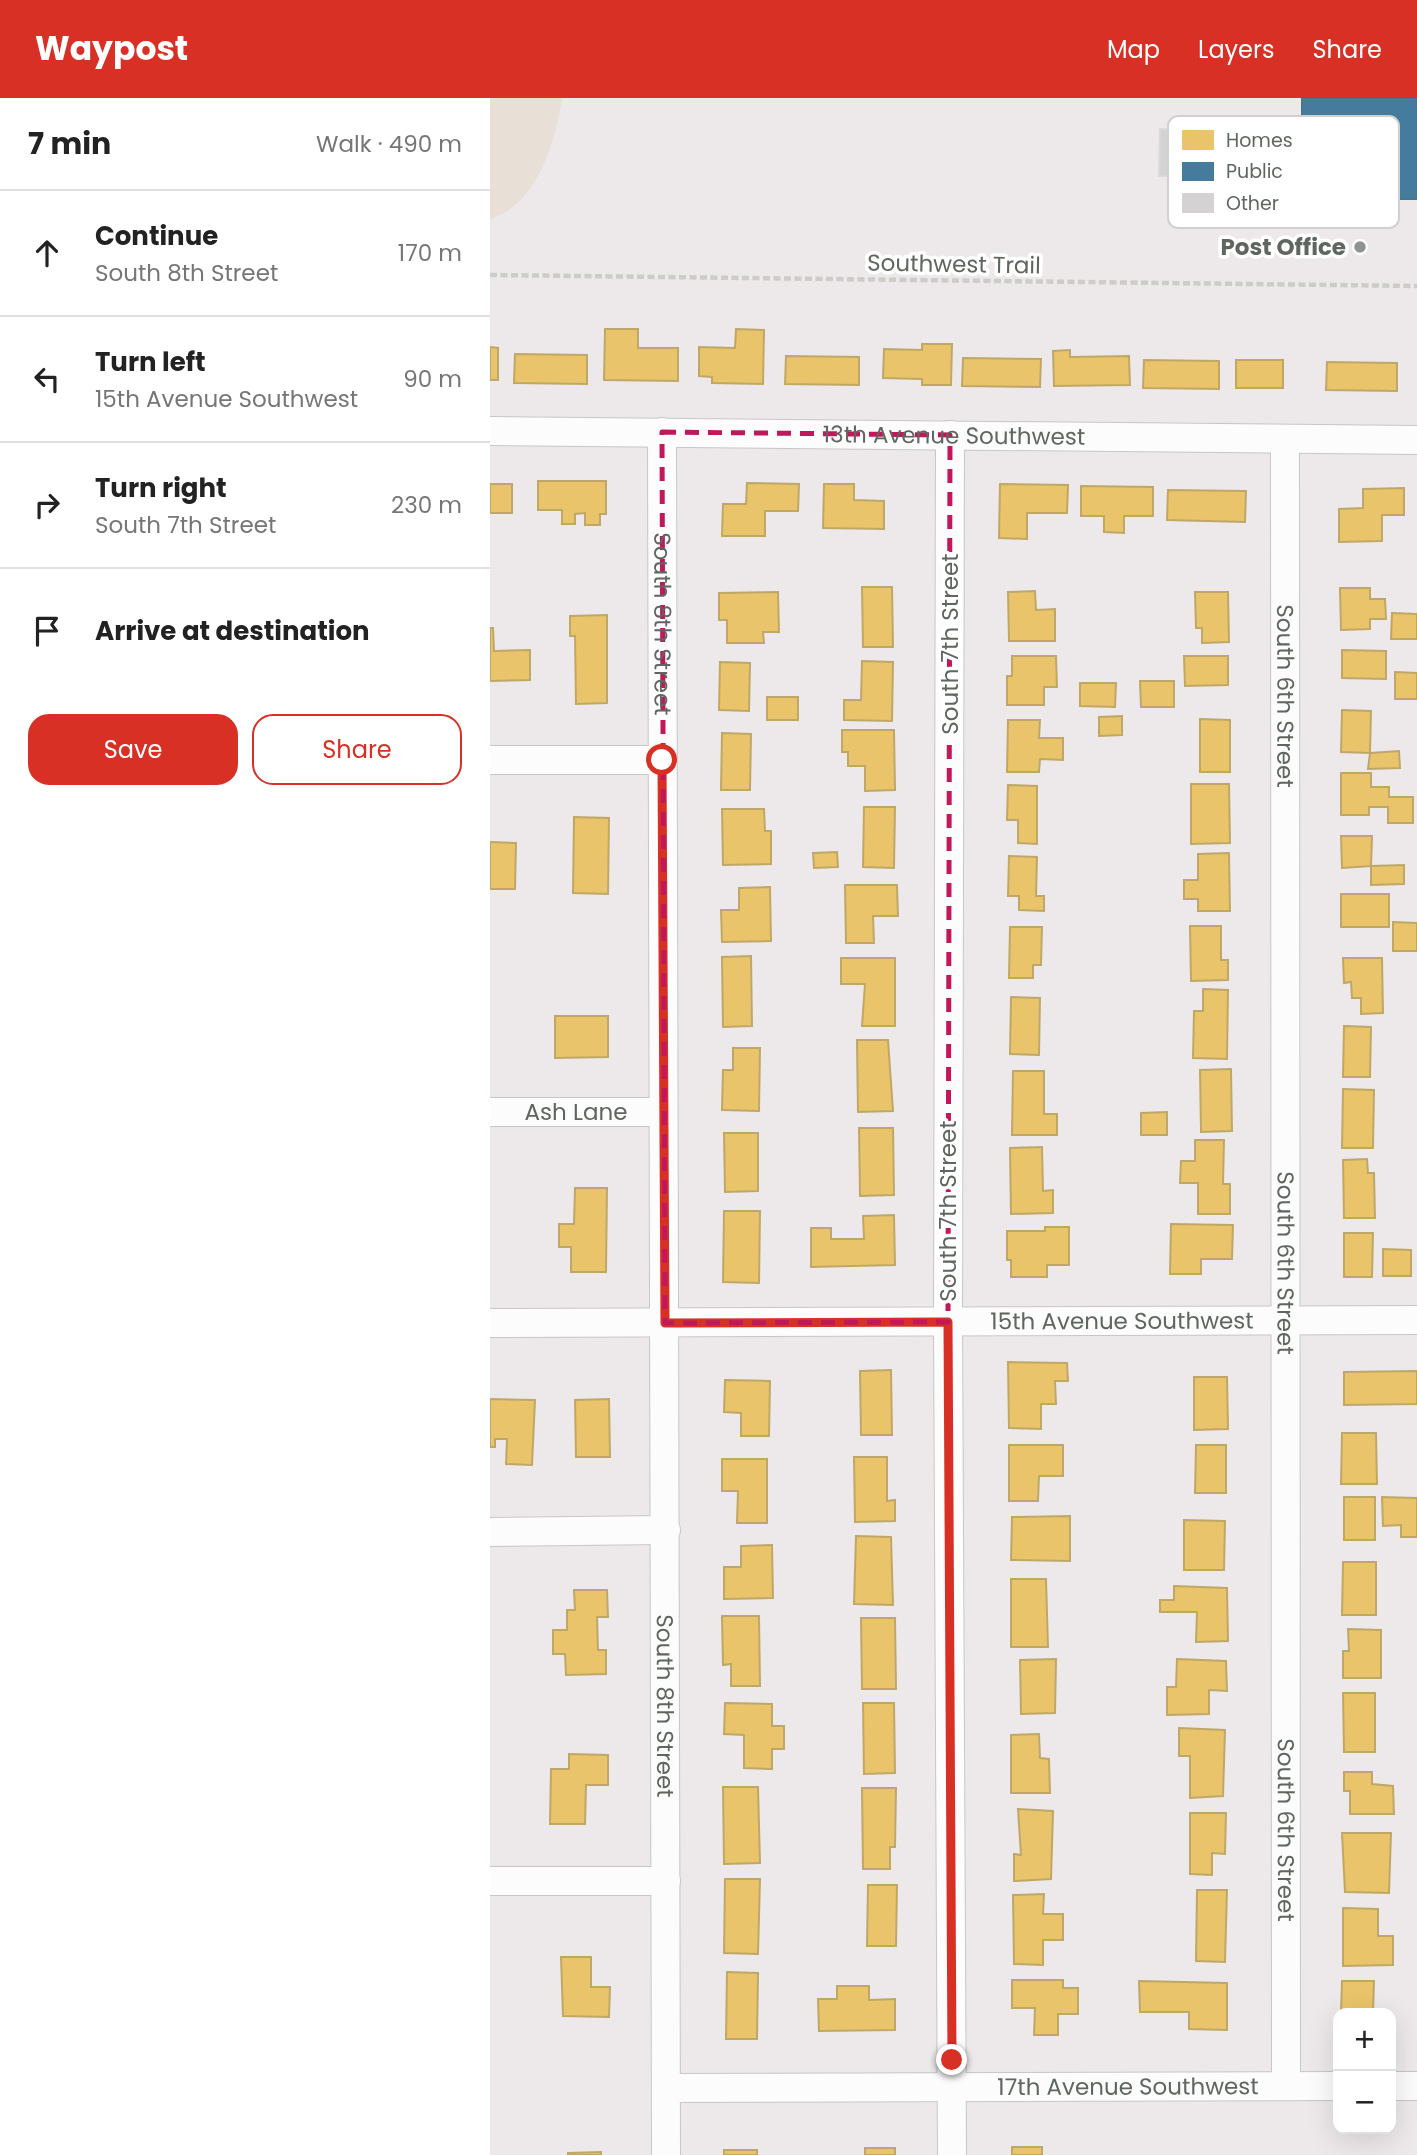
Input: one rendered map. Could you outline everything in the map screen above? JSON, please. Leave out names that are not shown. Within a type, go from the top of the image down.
[{"type":"street","name":"13th Avenue Southwest","points":[[490,431],[1417,440]]},
{"type":"street","name":"South 8th Street","points":[[662,432],[666,2155]]},
{"type":"street","name":"South 7th Street","points":[[950,435],[948,1322],[952,2155]]},
{"type":"street","name":"South 6th Street","points":[[1284,439],[1286,2086]]},
{"type":"street","points":[[490,760],[662,760]]},
{"type":"street","name":"Ash Lane","points":[[490,1112],[662,1112]]},
{"type":"street","name":"15th Avenue Southwest","points":[[490,1323],[1417,1320]]},
{"type":"street","points":[[490,1532],[666,1530]]},
{"type":"street","points":[[490,1881],[666,1881]]},
{"type":"street","name":"17th Avenue Southwest","points":[[666,2088],[1333,2086]]},
{"type":"street","points":[[1396,2086],[1417,2086]]},
{"type":"path","name":"Southwest Trail","points":[[490,275],[1417,286]]},
{"type":"highlighted area","points":[[662,432],[950,435],[948,1322],[665,1323]]},
{"type":"shaded area","points":[[490,98],[562,98],[552,142],[541,171],[514,206],[490,220]]},
{"type":"building: Homes","points":[[605,329],[638,329],[638,348],[678,348],[678,381],[604,380]]},
{"type":"building: Homes","points":[[736,329],[764,330],[763,384],[712,383],[712,377],[699,376],[699,347],[735,348]]},
{"type":"building: Homes","points":[[922,344],[952,344],[951,385],[922,385],[922,379],[883,378],[884,349],[922,350]]},
{"type":"building: Homes","points":[[490,347],[498,348],[498,380],[490,380]]},
{"type":"building: Homes","points":[[1070,350],[1070,357],[1129,356],[1130,385],[1054,386],[1053,351]]},
{"type":"building: Homes","points":[[515,354],[587,355],[587,384],[514,383]]},
{"type":"building: Homes","points":[[786,356],[859,357],[859,385],[785,384]]},
{"type":"building: Homes","points":[[963,358],[1041,359],[1040,387],[962,386]]},
{"type":"building: Homes","points":[[1144,360],[1219,361],[1219,389],[1143,388]]},
{"type":"building: Homes","points":[[1236,360],[1283,360],[1283,388],[1236,388]]},
{"type":"building: Homes","points":[[1327,362],[1397,363],[1397,391],[1326,390]]},
{"type":"building: Homes","points":[[538,481],[606,481],[606,514],[600,514],[600,525],[585,525],[585,513],[575,514],[575,524],[562,524],[562,510],[538,510]]},
{"type":"building: Homes","points":[[747,483],[799,484],[798,511],[765,511],[765,536],[722,536],[723,504],[746,504]]},
{"type":"building: Homes","points":[[490,484],[512,484],[512,513],[490,513]]},
{"type":"building: Homes","points":[[824,484],[854,484],[854,500],[884,501],[884,529],[823,528]]},
{"type":"building: Homes","points":[[1000,484],[1068,485],[1067,513],[1027,513],[1027,539],[999,538]]},
{"type":"building: Homes","points":[[1081,486],[1153,487],[1153,516],[1124,516],[1124,533],[1104,532],[1104,516],[1081,516]]},
{"type":"building: Homes","points":[[1404,488],[1404,515],[1382,515],[1382,541],[1339,542],[1339,509],[1363,508],[1363,489]]},
{"type":"building: Homes","points":[[1168,490],[1246,491],[1245,522],[1167,520]]},
{"type":"building: Homes","points":[[862,587],[892,587],[893,647],[863,647]]},
{"type":"building: Homes","points":[[1340,588],[1370,588],[1370,599],[1385,599],[1386,619],[1370,619],[1370,629],[1341,630]]},
{"type":"building: Homes","points":[[1035,591],[1036,610],[1055,609],[1055,641],[1009,641],[1008,592]]},
{"type":"building: Homes","points":[[778,592],[779,632],[763,632],[764,643],[727,643],[727,620],[719,620],[719,593]]},
{"type":"building: Homes","points":[[1195,592],[1228,592],[1229,642],[1202,643],[1202,628],[1196,628]]},
{"type":"building: Homes","points":[[1392,613],[1417,614],[1417,639],[1391,639]]},
{"type":"building: Homes","points":[[607,615],[607,703],[576,704],[575,636],[570,636],[570,616]]},
{"type":"building: Homes","points":[[490,628],[493,628],[494,651],[530,650],[530,680],[490,681]]},
{"type":"building: Homes","points":[[1342,650],[1386,651],[1386,679],[1342,678]]},
{"type":"building: Homes","points":[[1012,656],[1056,656],[1057,687],[1044,687],[1044,705],[1007,705],[1007,676],[1012,676]]},
{"type":"building: Homes","points":[[1184,656],[1228,656],[1228,685],[1185,686]]},
{"type":"building: Homes","points":[[862,661],[893,662],[892,721],[844,720],[844,700],[861,700]]},
{"type":"building: Homes","points":[[720,662],[750,663],[749,711],[719,710]]},
{"type":"building: Homes","points":[[1395,672],[1417,673],[1417,699],[1395,699]]},
{"type":"building: Homes","points":[[1140,681],[1174,681],[1174,707],[1141,707]]},
{"type":"building: Homes","points":[[1080,683],[1116,683],[1115,707],[1080,706]]},
{"type":"building: Homes","points":[[767,697],[798,697],[798,720],[767,720]]},
{"type":"building: Homes","points":[[1342,710],[1371,711],[1370,753],[1341,752]]},
{"type":"building: Homes","points":[[1122,716],[1122,735],[1099,736],[1099,717]]},
{"type":"building: Homes","points":[[1200,719],[1230,720],[1230,772],[1200,772]]},
{"type":"building: Homes","points":[[1008,720],[1040,720],[1039,738],[1063,738],[1063,760],[1040,759],[1039,772],[1007,772]]},
{"type":"building: Homes","points":[[842,730],[894,730],[895,790],[865,791],[865,766],[848,766],[848,752],[842,752]]},
{"type":"building: Homes","points":[[722,733],[751,734],[750,790],[721,790]]},
{"type":"building: Homes","points":[[1399,751],[1400,768],[1368,769],[1370,753]]},
{"type":"building: Homes","points":[[1341,773],[1371,773],[1371,787],[1389,787],[1389,797],[1413,797],[1413,823],[1388,823],[1388,807],[1369,807],[1369,815],[1341,815]]},
{"type":"building: Homes","points":[[1191,784],[1229,784],[1230,843],[1191,844]]},
{"type":"building: Homes","points":[[1008,785],[1037,786],[1037,844],[1018,843],[1018,820],[1007,820]]},
{"type":"building: Homes","points":[[864,807],[895,807],[894,868],[863,867]]},
{"type":"building: Homes","points":[[722,809],[764,809],[765,831],[771,831],[771,864],[723,865]]},
{"type":"building: Homes","points":[[574,817],[609,818],[608,894],[573,893]]},
{"type":"building: Homes","points":[[1341,836],[1372,836],[1371,866],[1342,868]]},
{"type":"building: Homes","points":[[490,842],[516,843],[515,889],[490,889]]},
{"type":"building: Homes","points":[[837,852],[838,867],[814,868],[813,853]]},
{"type":"building: Homes","points":[[1229,853],[1230,911],[1198,911],[1198,899],[1184,899],[1184,880],[1198,880],[1198,854]]},
{"type":"building: Homes","points":[[1009,856],[1037,857],[1036,896],[1044,896],[1044,911],[1019,910],[1019,896],[1008,896]]},
{"type":"building: Homes","points":[[1404,865],[1404,884],[1371,885],[1371,866]]},
{"type":"building: Homes","points":[[845,885],[897,885],[898,916],[873,916],[874,943],[846,943]]},
{"type":"building: Homes","points":[[770,887],[771,941],[722,942],[721,910],[739,910],[739,888]]},
{"type":"building: Homes","points":[[1341,894],[1389,894],[1389,927],[1341,927]]},
{"type":"building: Homes","points":[[1393,922],[1417,923],[1417,951],[1393,951]]},
{"type":"building: Homes","points":[[1190,926],[1221,926],[1221,960],[1228,960],[1228,980],[1191,981]]},
{"type":"building: Homes","points":[[1010,927],[1042,927],[1041,965],[1033,965],[1033,978],[1009,978]]},
{"type":"building: Homes","points":[[751,956],[752,1026],[723,1027],[722,957]]},
{"type":"building: Homes","points":[[841,958],[895,958],[895,1026],[862,1026],[865,984],[841,984]]},
{"type":"building: Homes","points":[[1343,958],[1382,958],[1383,1013],[1361,1014],[1361,998],[1352,998],[1351,982],[1344,983]]},
{"type":"building: Homes","points":[[1203,989],[1228,990],[1227,1059],[1193,1058],[1194,1011],[1203,1011]]},
{"type":"building: Homes","points":[[1011,997],[1040,998],[1039,1055],[1010,1054]]},
{"type":"building: Homes","points":[[555,1016],[608,1016],[608,1057],[555,1058]]},
{"type":"building: Homes","points":[[1344,1026],[1371,1027],[1370,1077],[1343,1077]]},
{"type":"building: Homes","points":[[857,1040],[888,1040],[893,1111],[858,1112]]},
{"type":"building: Homes","points":[[733,1048],[760,1048],[759,1111],[722,1110],[723,1070],[733,1070]]},
{"type":"building: Homes","points":[[1231,1069],[1232,1131],[1201,1132],[1200,1070]]},
{"type":"building: Homes","points":[[1013,1071],[1044,1071],[1044,1114],[1057,1114],[1057,1135],[1012,1135]]},
{"type":"building: Homes","points":[[1343,1089],[1374,1090],[1373,1148],[1342,1148]]},
{"type":"building: Homes","points":[[1167,1112],[1167,1135],[1141,1135],[1141,1113]]},
{"type":"building: Homes","points":[[859,1128],[893,1128],[894,1195],[860,1196]]},
{"type":"building: Homes","points":[[724,1133],[758,1133],[758,1191],[725,1192]]},
{"type":"building: Homes","points":[[1195,1140],[1224,1140],[1223,1184],[1230,1184],[1230,1214],[1198,1214],[1198,1183],[1180,1183],[1181,1161],[1195,1161]]},
{"type":"building: Homes","points":[[1042,1147],[1043,1191],[1053,1190],[1053,1213],[1011,1214],[1010,1148]]},
{"type":"building: Homes","points":[[1367,1159],[1368,1173],[1374,1173],[1375,1218],[1344,1218],[1343,1160]]},
{"type":"building: Homes","points":[[575,1188],[607,1188],[606,1272],[571,1272],[571,1247],[559,1247],[559,1224],[574,1224]]},
{"type":"building: Homes","points":[[724,1211],[760,1211],[759,1283],[723,1282]]},
{"type":"building: Homes","points":[[894,1215],[895,1265],[811,1267],[811,1228],[831,1228],[831,1239],[864,1239],[863,1216]]},
{"type":"building: Homes","points":[[1171,1224],[1233,1225],[1232,1259],[1201,1259],[1201,1274],[1170,1274]]},
{"type":"building: Homes","points":[[1045,1227],[1069,1227],[1069,1265],[1047,1265],[1047,1277],[1011,1277],[1011,1260],[1007,1260],[1007,1231],[1045,1231]]},
{"type":"building: Homes","points":[[1344,1233],[1373,1233],[1372,1277],[1344,1277]]},
{"type":"building: Homes","points":[[1383,1249],[1411,1250],[1411,1276],[1383,1276]]},
{"type":"building: Homes","points":[[1008,1362],[1067,1363],[1068,1381],[1055,1381],[1056,1404],[1041,1404],[1041,1429],[1009,1428]]},
{"type":"building: Homes","points":[[891,1370],[892,1435],[861,1435],[860,1371]]},
{"type":"building: Homes","points":[[1417,1371],[1417,1404],[1344,1405],[1344,1372]]},
{"type":"building: Homes","points":[[1194,1377],[1227,1377],[1228,1429],[1194,1430]]},
{"type":"building: Homes","points":[[725,1380],[770,1381],[769,1436],[741,1436],[741,1413],[724,1412]]},
{"type":"building: Homes","points":[[490,1399],[535,1400],[532,1465],[506,1464],[507,1439],[495,1439],[495,1447],[490,1447]]},
{"type":"building: Homes","points":[[609,1399],[610,1457],[576,1457],[575,1400]]},
{"type":"building: Homes","points":[[1342,1433],[1376,1433],[1377,1484],[1341,1484]]},
{"type":"building: Homes","points":[[1009,1445],[1063,1445],[1063,1476],[1039,1476],[1038,1501],[1009,1501]]},
{"type":"building: Homes","points":[[1196,1445],[1226,1445],[1226,1493],[1195,1493]]},
{"type":"building: Homes","points":[[854,1457],[887,1457],[887,1501],[895,1500],[895,1521],[855,1522]]},
{"type":"building: Homes","points":[[722,1459],[767,1459],[767,1523],[737,1523],[738,1491],[722,1491]]},
{"type":"building: Homes","points":[[1344,1497],[1375,1497],[1375,1540],[1344,1540]]},
{"type":"building: Homes","points":[[1382,1497],[1417,1498],[1417,1537],[1401,1537],[1401,1525],[1383,1526]]},
{"type":"building: Homes","points":[[1070,1516],[1070,1561],[1011,1560],[1012,1517]]},
{"type":"building: Homes","points":[[1184,1520],[1225,1521],[1224,1570],[1184,1570]]},
{"type":"building: Homes","points":[[856,1536],[891,1537],[893,1605],[854,1604]]},
{"type":"building: Homes","points":[[772,1545],[773,1598],[724,1599],[724,1567],[741,1567],[741,1546]]},
{"type":"building: Homes","points":[[1343,1562],[1376,1562],[1376,1615],[1342,1615]]},
{"type":"building: Homes","points":[[1011,1579],[1046,1579],[1048,1647],[1011,1647]]},
{"type":"building: Homes","points":[[1174,1586],[1227,1588],[1228,1641],[1196,1642],[1197,1612],[1160,1612],[1160,1600],[1174,1600]]},
{"type":"building: Homes","points":[[574,1590],[607,1590],[608,1617],[597,1617],[598,1650],[606,1650],[606,1674],[566,1675],[565,1654],[553,1654],[553,1630],[567,1630],[567,1610],[575,1610]]},
{"type":"building: Homes","points":[[722,1616],[759,1616],[760,1686],[731,1686],[731,1664],[723,1665]]},
{"type":"building: Homes","points":[[861,1618],[895,1618],[896,1689],[862,1689]]},
{"type":"building: Homes","points":[[1348,1629],[1381,1630],[1381,1678],[1343,1678],[1343,1651],[1349,1651]]},
{"type":"building: Homes","points":[[1056,1659],[1055,1713],[1021,1714],[1020,1660]]},
{"type":"building: Homes","points":[[1177,1659],[1226,1661],[1227,1691],[1209,1690],[1209,1714],[1167,1715],[1167,1687],[1176,1687]]},
{"type":"building: Homes","points":[[1343,1693],[1375,1693],[1375,1752],[1344,1752]]},
{"type":"building: Homes","points":[[725,1703],[772,1704],[772,1726],[784,1726],[784,1749],[772,1749],[772,1769],[744,1768],[744,1735],[724,1734]]},
{"type":"building: Homes","points":[[863,1703],[894,1703],[895,1773],[864,1774]]},
{"type":"building: Homes","points":[[1179,1728],[1225,1730],[1223,1796],[1190,1798],[1190,1756],[1179,1756]]},
{"type":"building: Homes","points":[[1039,1734],[1040,1758],[1049,1759],[1050,1793],[1011,1793],[1011,1735]]},
{"type":"building: Homes","points":[[569,1754],[608,1755],[608,1785],[586,1785],[585,1824],[550,1824],[551,1769],[569,1769]]},
{"type":"building: Homes","points":[[1344,1772],[1372,1772],[1372,1784],[1393,1786],[1394,1814],[1350,1814],[1350,1791],[1344,1791]]},
{"type":"building: Homes","points":[[723,1787],[758,1787],[760,1863],[724,1864]]},
{"type":"building: Homes","points":[[862,1788],[896,1788],[895,1847],[890,1847],[890,1869],[863,1869]]},
{"type":"building: Homes","points":[[1018,1809],[1053,1811],[1051,1879],[1014,1881],[1014,1854],[1021,1855]]},
{"type":"building: Homes","points":[[1190,1813],[1226,1813],[1225,1854],[1212,1853],[1212,1875],[1190,1874]]},
{"type":"building: Homes","points":[[1342,1833],[1391,1833],[1389,1893],[1345,1892]]},
{"type":"building: Homes","points":[[725,1879],[760,1879],[758,1954],[724,1953]]},
{"type":"building: Homes","points":[[868,1885],[897,1885],[896,1946],[867,1946]]},
{"type":"building: Homes","points":[[1197,1890],[1227,1890],[1225,1962],[1196,1961]]},
{"type":"building: Homes","points":[[1044,1894],[1043,1914],[1063,1914],[1063,1940],[1043,1940],[1043,1965],[1014,1964],[1013,1895]]},
{"type":"building: Homes","points":[[1343,1908],[1378,1909],[1378,1936],[1393,1936],[1393,1965],[1343,1966]]},
{"type":"building: Homes","points":[[561,1957],[591,1957],[591,1987],[610,1987],[609,2017],[563,2016]]},
{"type":"building: Homes","points":[[727,1972],[758,1973],[757,2039],[726,2039]]},
{"type":"building: Homes","points":[[1012,1980],[1063,1980],[1063,1988],[1078,1988],[1078,2014],[1058,2014],[1058,2035],[1034,2035],[1035,2008],[1012,2008]]},
{"type":"building: Homes","points":[[1139,1981],[1227,1983],[1227,2030],[1189,2029],[1189,2012],[1140,2012]]},
{"type":"building: Homes","points":[[1342,1981],[1374,1981],[1373,2008],[1341,2008]]},
{"type":"building: Homes","points":[[837,1986],[869,1986],[869,2000],[895,1999],[895,2030],[819,2031],[818,1999],[837,1999]]},
{"type":"building: Homes","points":[[1012,2147],[1042,2147],[1042,2155],[1012,2155]]},
{"type":"building: Homes","points":[[865,2148],[895,2148],[895,2155],[865,2155]]},
{"type":"building: Homes","points":[[724,2150],[757,2150],[757,2155],[724,2155]]},
{"type":"building: Homes","points":[[601,2152],[601,2155],[568,2155],[568,2153]]},
{"type":"building: Public","points":[[1302,98],[1417,98],[1417,199],[1399,199],[1399,116],[1302,116]]},
{"type":"building: Other","points":[[1160,129],[1168,129],[1168,176],[1159,176]]},
{"type":"place","name":"Post Office","points":[[1360,247]]},
{"type":"route","points":[[662,760],[665,1323],[948,1322],[952,2060]]}]
